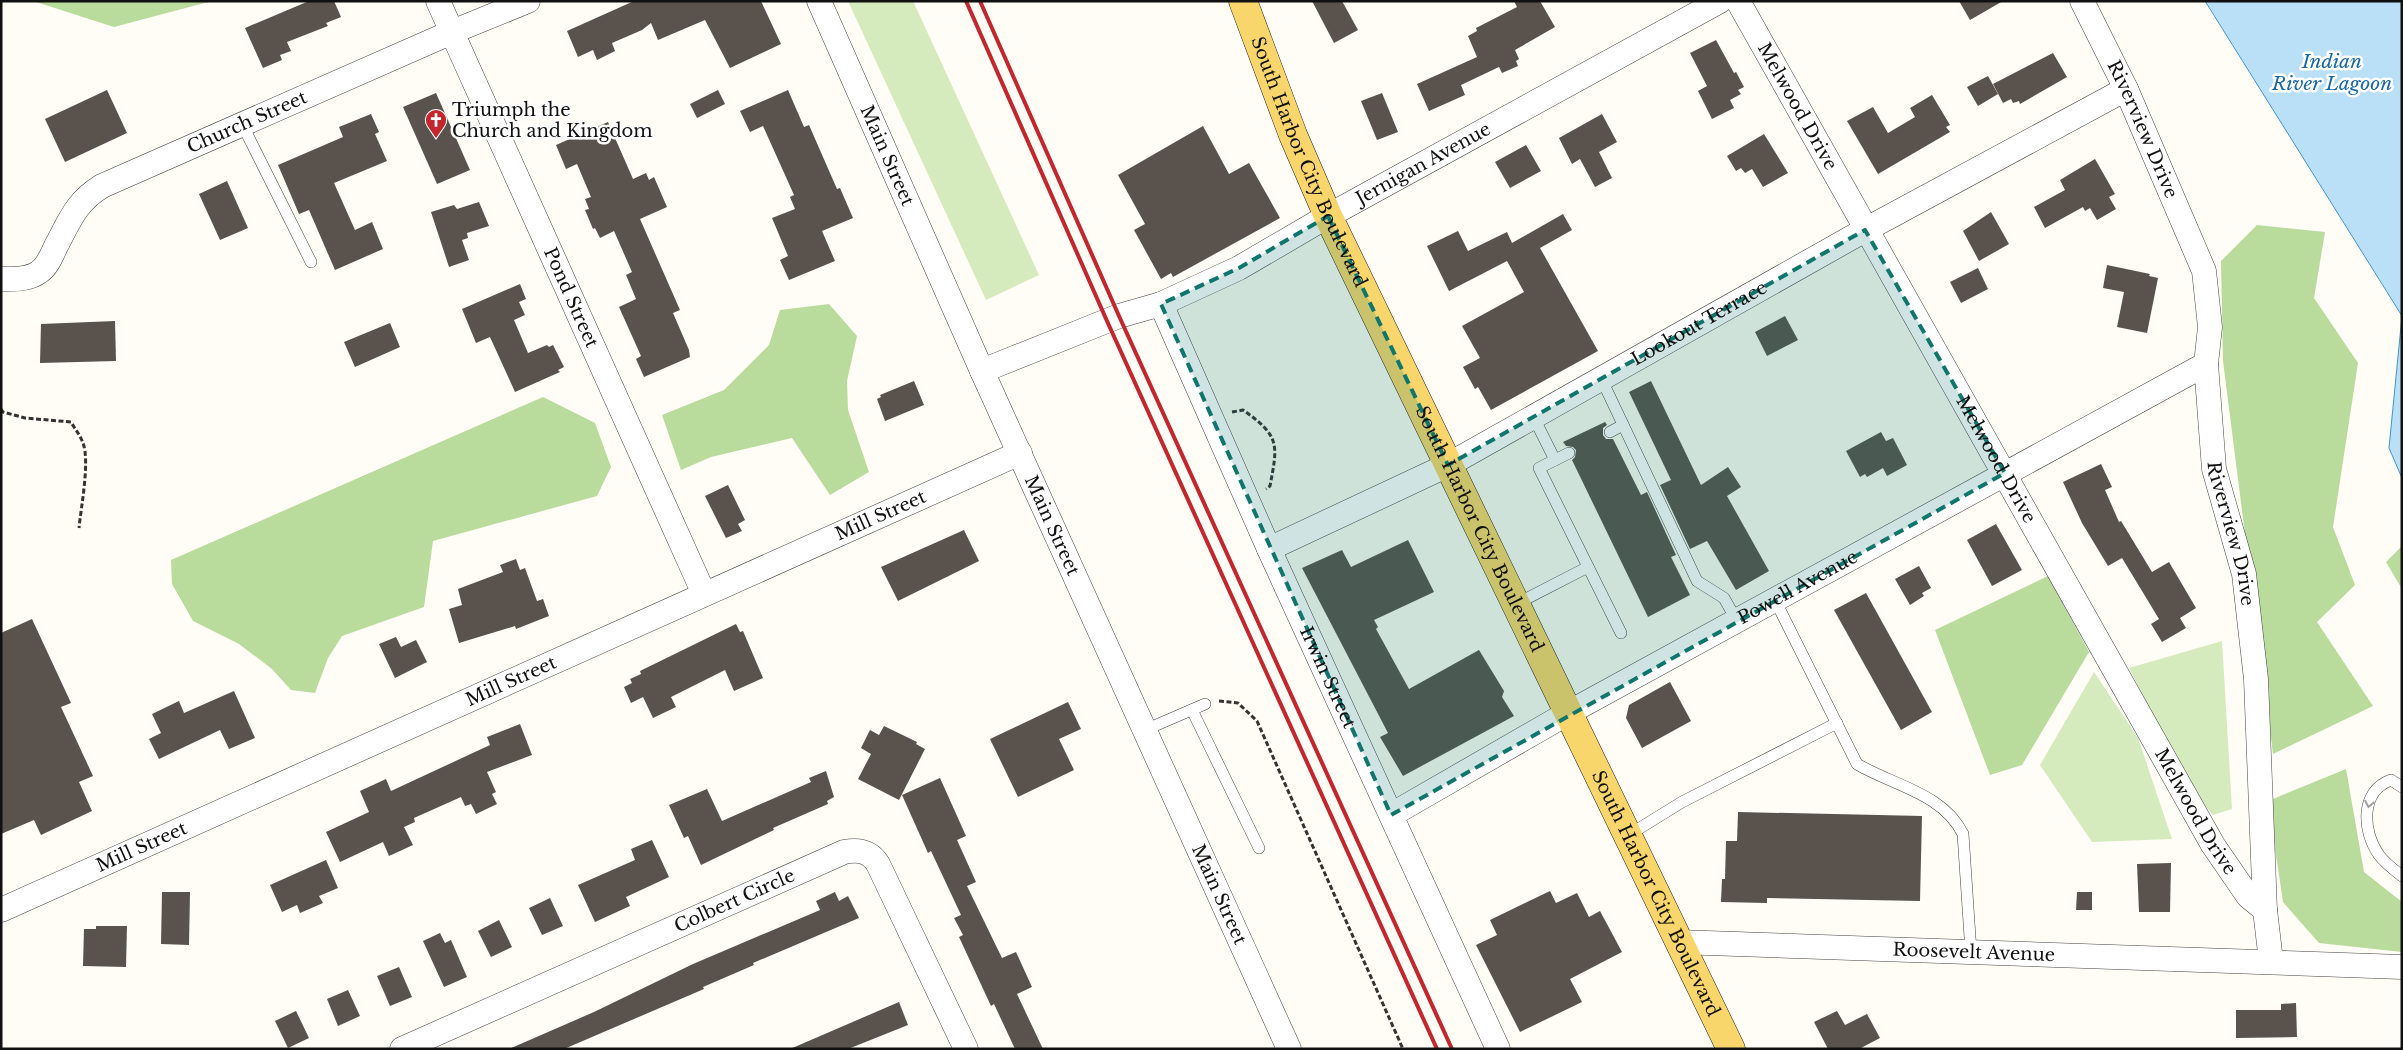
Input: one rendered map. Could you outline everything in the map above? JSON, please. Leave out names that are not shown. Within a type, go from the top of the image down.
[{"type":"main road","name":"South Harbor City Boulevard","points":[[1243,1],[1293,134],[1328,216],[1731,1049]]},
{"type":"street","name":"Pond Street","points":[[438,1],[704,594]]},
{"type":"street","name":"Church Street","points":[[1,279],[27,277],[39,272],[51,257],[77,209],[91,193],[102,186],[452,32],[528,1]]},
{"type":"street","name":"Main Street","points":[[819,1],[982,371],[1289,1049]]},
{"type":"street","name":"Jernigan Avenue","points":[[982,371],[1119,316],[1162,304],[1239,268],[1328,216],[1720,1]]},
{"type":"street","name":"Melwood Drive","points":[[1738,1],[1865,230],[2005,474],[2213,845],[2248,896],[2266,910]]},
{"type":"street","name":"Riverview Drive","points":[[2082,1],[2126,89],[2204,271],[2210,327],[2206,364],[2214,469],[2244,574],[2256,679],[2266,910],[2271,961]]},
{"type":"street","name":"Lookout Terrace","points":[[1269,549],[1448,465],[1865,230],[2126,89]]},
{"type":"street","name":"Irwin Street","points":[[1162,304],[1269,549],[1498,1049]]},
{"type":"street","name":"Powell Avenue","points":[[1391,816],[1568,713],[2206,364]]},
{"type":"street","name":"Mill Street","points":[[1,910],[1020,453]]},
{"type":"street","name":"Colbert Circle","points":[[402,1049],[844,852],[854,850],[874,857],[878,864],[964,1048]]},
{"type":"street","name":"Roosevelt Avenue","points":[[1678,942],[2271,961]]},
{"type":"street","points":[[2271,961],[2402,967]]},
{"type":"lane","points":[[242,124],[311,262]]},
{"type":"lane","points":[[1601,378],[1697,581],[1724,598],[1737,621]]},
{"type":"lane","points":[[1533,416],[1555,460]]},
{"type":"lane","points":[[1610,432],[1623,425]]},
{"type":"lane","points":[[1569,453],[1539,468],[1621,633]]},
{"type":"lane","points":[[1516,604],[1588,567]]},
{"type":"lane","points":[[1775,600],[1857,764],[1878,777],[1922,794],[1944,808],[1958,824],[1963,834],[1971,952]]},
{"type":"lane","points":[[1145,730],[1204,704]]},
{"type":"lane","points":[[1192,710],[1259,848]]},
{"type":"lane","points":[[1627,836],[1682,802],[1837,723]]},
{"type":"lane","points":[[2402,787],[2391,780],[2380,784],[2369,798],[2366,821],[2371,842],[2380,857],[2402,876]]},
{"type":"path","points":[[1,409],[3,412],[25,418],[71,422],[84,444],[85,472],[79,528]]},
{"type":"path","points":[[1211,416],[1243,410],[1259,422],[1274,438],[1276,455],[1270,486],[1250,506]]},
{"type":"path","points":[[1204,704],[1211,700],[1238,703],[1257,721],[1403,1049]]},
{"type":"highlighted area","points":[[1328,216],[1448,465],[1865,230],[2005,473],[1391,815],[1161,304],[1239,268]]},
{"type":"green space","points":[[33,1],[212,1],[114,27]]},
{"type":"green space","points":[[848,1],[913,1],[1039,275],[986,300]]},
{"type":"green space","points":[[2257,225],[2325,232],[2314,298],[2358,363],[2333,527],[2355,585],[2317,622],[2373,706],[2273,754],[2223,361],[2221,261]]},
{"type":"green space","points":[[829,304],[857,336],[847,381],[848,410],[869,472],[830,495],[792,438],[711,457],[681,470],[662,415],[724,390],[769,345],[780,310]]},
{"type":"green space","points":[[543,397],[595,423],[611,467],[597,496],[433,541],[424,607],[342,636],[328,658],[315,693],[291,690],[272,669],[239,644],[193,621],[172,584],[171,560]]},
{"type":"green space","points":[[2402,546],[2402,589],[2386,562]]},
{"type":"green space","points":[[2048,576],[2089,652],[2022,765],[1990,775],[1935,630]]},
{"type":"green space","points":[[2222,641],[2232,809],[2213,815],[2191,790],[2129,668]]},
{"type":"green space","points":[[2094,672],[2138,738],[2172,839],[2092,842],[2040,765]]},
{"type":"green space","points":[[2346,769],[2364,872],[2402,902],[2402,952],[2319,943],[2283,902],[2268,801]]},
{"type":"water","name":"Indian River Lagoon","points":[[2205,1],[2402,1],[2402,316]]},
{"type":"water","points":[[2402,316],[2402,478],[2389,448]]},
{"type":"building","points":[[309,1],[334,1],[341,17],[326,23],[328,26],[287,42],[291,51],[280,55],[282,60],[263,68],[245,28]]},
{"type":"building","points":[[634,1],[761,1],[781,44],[730,68],[705,20],[658,40],[651,23],[642,30],[612,43],[615,51],[597,60],[593,50],[578,57],[567,31]]},
{"type":"building","points":[[1312,1],[1342,1],[1358,30],[1334,43]]},
{"type":"building","points":[[1514,1],[1540,1],[1555,27],[1515,50],[1519,59],[1516,61],[1518,66],[1502,73],[1499,67],[1461,85],[1465,95],[1429,111],[1417,84],[1477,57],[1468,36],[1477,31],[1476,28],[1517,7]]},
{"type":"building","points":[[1959,1],[2003,1],[1970,20]]},
{"type":"building","points":[[1716,40],[1744,87],[1738,90],[1741,94],[1730,100],[1734,108],[1712,119],[1698,91],[1707,86],[1690,53]]},
{"type":"building","points":[[2053,53],[2067,77],[2020,104],[2019,101],[2013,103],[2011,99],[2003,103],[1993,84]]},
{"type":"building","points":[[1988,76],[1998,94],[1978,106],[1967,87]]},
{"type":"building","points":[[107,90],[127,133],[65,162],[45,119]]},
{"type":"building","points":[[718,90],[725,104],[697,118],[690,104]]},
{"type":"building","points":[[788,90],[804,127],[809,125],[837,189],[840,188],[853,218],[822,231],[835,261],[789,280],[780,260],[788,256],[772,218],[795,209],[790,197],[794,195],[763,126],[750,132],[740,111]]},
{"type":"building","name":"Triumph the Church and Kingdom","points":[[436,93],[470,170],[437,184],[403,107]]},
{"type":"building","points":[[1382,93],[1398,132],[1377,140],[1361,101]]},
{"type":"building","points":[[1932,95],[1950,125],[1946,127],[1950,132],[1878,174],[1847,121],[1873,107],[1888,133],[1915,117],[1910,108]]},
{"type":"building","points":[[371,114],[379,132],[375,134],[387,161],[334,183],[355,230],[372,222],[383,249],[335,270],[309,210],[299,214],[278,165],[343,137],[339,127]]},
{"type":"building","points":[[1602,114],[1617,142],[1599,152],[1612,178],[1595,187],[1580,159],[1572,164],[1559,138]]},
{"type":"building","points":[[608,122],[633,179],[646,173],[649,180],[654,177],[667,207],[640,219],[680,310],[673,313],[689,350],[690,357],[644,377],[636,359],[641,356],[619,307],[636,299],[626,275],[632,272],[614,231],[600,238],[595,228],[593,229],[585,210],[589,209],[585,199],[591,197],[577,164],[566,169],[556,145]]},
{"type":"building","points":[[1203,126],[1229,174],[1249,163],[1280,218],[1173,277],[1171,273],[1161,279],[1134,230],[1145,224],[1118,175]]},
{"type":"building","points":[[1764,134],[1788,173],[1763,187],[1752,169],[1745,173],[1741,168],[1736,171],[1727,156]]},
{"type":"building","points":[[1526,145],[1541,171],[1510,188],[1495,162]]},
{"type":"building","points":[[2095,159],[2115,194],[2109,197],[2116,209],[2097,220],[2090,208],[2085,211],[2083,207],[2045,228],[2034,207],[2065,190],[2060,180]]},
{"type":"building","points":[[227,181],[248,228],[220,240],[199,194]]},
{"type":"building","points":[[479,202],[489,226],[467,233],[468,238],[462,240],[469,260],[449,267],[431,212],[454,205],[457,209]]},
{"type":"building","points":[[1991,212],[2009,244],[1979,261],[1963,231]]},
{"type":"building","points":[[1563,214],[1572,230],[1540,248],[1598,351],[1491,410],[1478,387],[1475,389],[1463,367],[1480,358],[1462,326],[1524,292],[1507,261],[1449,291],[1427,246],[1458,231],[1468,251],[1507,232],[1512,243]]},
{"type":"building","points":[[2107,265],[2150,274],[2149,276],[2158,278],[2147,333],[2117,327],[2124,292],[2103,288]]},
{"type":"building","points":[[1978,268],[1988,289],[1961,303],[1950,282]]},
{"type":"building","points":[[520,284],[526,299],[519,302],[525,315],[514,320],[528,353],[547,345],[549,347],[553,345],[564,367],[558,370],[560,372],[515,392],[490,337],[476,343],[462,309]]},
{"type":"building","points":[[1785,316],[1798,340],[1767,356],[1755,332]]},
{"type":"building","points":[[115,321],[116,361],[40,363],[41,324]]},
{"type":"building","points":[[390,323],[400,347],[355,367],[344,342]]},
{"type":"building","points":[[914,381],[924,405],[885,421],[877,399],[881,397],[880,395]]},
{"type":"building","points":[[1651,381],[1701,485],[1728,467],[1741,487],[1727,496],[1769,571],[1736,590],[1707,541],[1690,549],[1660,485],[1671,480],[1629,392]]},
{"type":"building","points":[[1605,422],[1607,425],[1603,428],[1603,435],[1606,439],[1613,439],[1641,495],[1647,492],[1676,555],[1671,557],[1690,595],[1648,617],[1572,460],[1575,457],[1576,450],[1573,447],[1566,446],[1563,442]]},
{"type":"building","points":[[1881,432],[1886,441],[1893,438],[1907,465],[1887,476],[1883,468],[1867,477],[1865,474],[1860,477],[1846,451]]},
{"type":"building","points":[[2101,464],[2112,487],[2105,490],[2119,522],[2121,521],[2152,572],[2169,562],[2196,608],[2180,618],[2186,628],[2162,642],[2151,624],[2159,619],[2122,558],[2108,566],[2082,523],[2063,482]]},
{"type":"building","points":[[728,485],[745,520],[738,524],[742,531],[726,538],[705,496]]},
{"type":"building","points":[[1996,524],[2022,570],[1992,586],[1967,540]]},
{"type":"building","points":[[964,530],[979,561],[898,601],[881,567]]},
{"type":"building","points":[[1408,540],[1434,592],[1374,620],[1378,627],[1376,629],[1409,689],[1479,650],[1504,691],[1502,697],[1514,716],[1403,776],[1380,737],[1388,733],[1302,568],[1342,550],[1351,567]]},
{"type":"building","points":[[516,559],[520,570],[525,568],[537,601],[543,599],[549,616],[516,629],[515,626],[459,643],[449,609],[462,605],[458,589],[503,572],[500,565]]},
{"type":"building","points":[[1919,566],[1931,588],[1922,593],[1924,596],[1910,605],[1895,579]]},
{"type":"building","points":[[1866,593],[1932,712],[1901,730],[1834,610]]},
{"type":"building","points":[[32,619],[71,703],[61,707],[93,776],[79,782],[92,811],[41,835],[34,820],[1,834],[1,633]]},
{"type":"building","points":[[736,624],[740,632],[743,631],[763,678],[734,691],[725,670],[671,697],[676,707],[653,718],[643,697],[631,703],[624,687],[632,683],[630,679],[641,674],[640,671]]},
{"type":"building","points":[[396,637],[401,647],[416,640],[427,662],[395,678],[379,644]]},
{"type":"building","points":[[1670,682],[1691,721],[1642,748],[1626,718],[1629,705]]},
{"type":"building","points":[[234,691],[255,738],[229,749],[220,730],[159,759],[149,739],[161,733],[152,714],[179,701],[184,713]]},
{"type":"building","points":[[1068,702],[1081,729],[1059,739],[1074,770],[1018,797],[990,739]]},
{"type":"building","points":[[520,724],[532,755],[487,772],[496,792],[492,794],[497,804],[476,814],[471,804],[465,806],[461,797],[414,818],[415,822],[404,827],[413,845],[389,856],[383,842],[340,862],[326,832],[369,812],[360,791],[386,779],[391,791],[490,745],[487,737]]},
{"type":"building","points":[[884,726],[917,742],[916,744],[925,749],[899,800],[858,779],[871,754],[861,748],[870,730],[879,735]]},
{"type":"building","points":[[826,771],[834,797],[827,801],[828,804],[773,828],[774,830],[701,865],[688,836],[684,838],[669,805],[707,789],[722,821],[811,782],[809,778]]},
{"type":"building","points":[[940,778],[966,836],[957,840],[976,882],[967,886],[1002,958],[1016,952],[1032,987],[1017,994],[1043,1049],[1015,1049],[994,1004],[991,1006],[959,937],[963,935],[954,918],[961,915],[931,851],[928,853],[902,795]]},
{"type":"building","points":[[1738,812],[1922,816],[1920,901],[1767,898],[1767,903],[1721,902],[1722,879],[1725,879],[1726,841],[1737,841]]},
{"type":"building","points":[[652,840],[669,877],[626,897],[630,906],[595,922],[578,885],[635,860],[631,849]]},
{"type":"building","points":[[326,860],[338,888],[319,896],[323,903],[300,913],[297,905],[282,912],[270,885]]},
{"type":"building","points":[[2171,863],[2170,912],[2139,912],[2137,864]]},
{"type":"building","points":[[1550,891],[1556,903],[1577,893],[1589,917],[1600,911],[1622,952],[1570,979],[1582,1002],[1520,1032],[1476,945],[1497,935],[1490,920]]},
{"type":"building","points":[[162,892],[190,892],[189,945],[161,944]]},
{"type":"building","points":[[835,892],[839,901],[848,896],[859,918],[753,963],[754,965],[703,987],[704,989],[564,1049],[509,1049],[594,1012],[693,964],[820,910],[816,901]]},
{"type":"building","points":[[2077,892],[2092,892],[2092,910],[2076,910]]},
{"type":"building","points":[[550,898],[563,926],[542,935],[529,908]]},
{"type":"building","points":[[499,920],[512,947],[491,957],[478,931]]},
{"type":"building","points":[[96,926],[127,926],[126,967],[83,966],[84,929],[96,929]]},
{"type":"building","points":[[440,933],[445,943],[451,940],[467,977],[444,987],[423,941]]},
{"type":"building","points":[[399,967],[412,997],[390,1006],[377,976]]},
{"type":"building","points":[[348,990],[360,1016],[338,1026],[327,999]]},
{"type":"building","points":[[899,1002],[908,1025],[848,1049],[790,1049]]},
{"type":"building","points":[[2296,1003],[2297,1037],[2236,1038],[2236,1010],[2281,1010],[2281,1004]]},
{"type":"building","points":[[296,1011],[309,1038],[288,1048],[275,1021]]},
{"type":"building","points":[[1837,1011],[1845,1025],[1867,1014],[1880,1038],[1859,1049],[1828,1049],[1814,1022]]},
{"type":"railway","points":[[966,1],[1107,321],[1437,1049]]},
{"type":"railway","points":[[980,1],[1119,316],[1452,1049]]},
{"type":"place","name":"Triumph the Church and Kingdom","points":[[436,139]]}]
